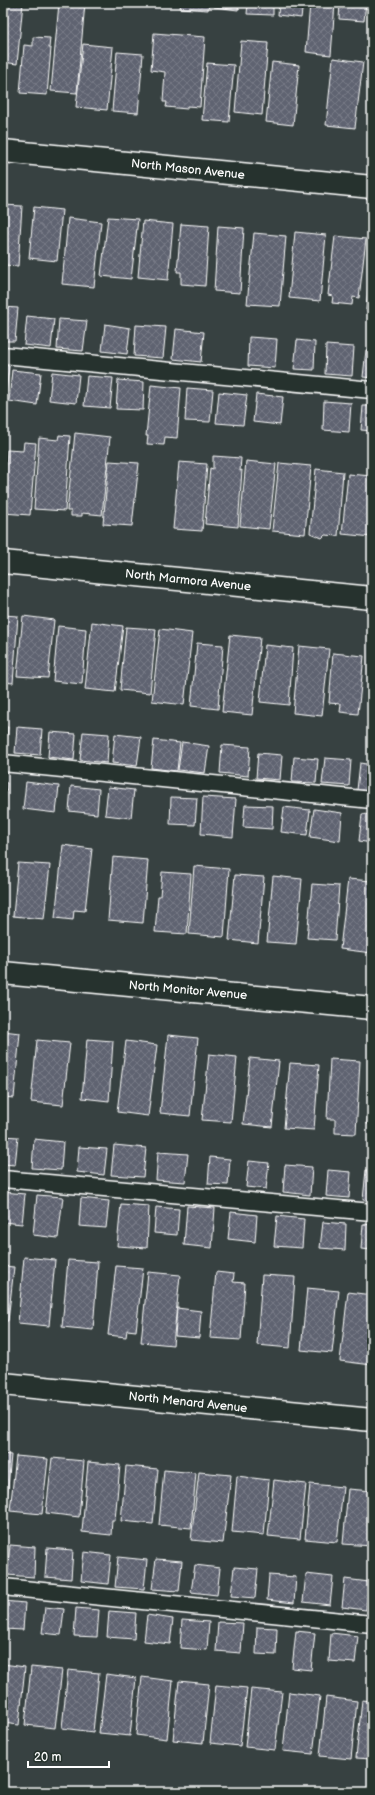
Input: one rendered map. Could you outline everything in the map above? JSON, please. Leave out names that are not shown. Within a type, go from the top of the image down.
[{"type":"street","name":"North Mason Avenue","points":[[3,151],[372,187]]},
{"type":"street","name":"North Marmora Avenue","points":[[3,562],[372,598]]},
{"type":"street","name":"North Monitor Avenue","points":[[3,972],[372,1008]]},
{"type":"street","name":"North Menard Avenue","points":[[3,1384],[372,1420]]},
{"type":"lane","points":[[3,355],[372,390]]},
{"type":"lane","points":[[3,763],[372,800]]},
{"type":"lane","points":[[3,1178],[372,1212]]},
{"type":"lane","points":[[3,1587],[372,1624]]},
{"type":"building","points":[[3,3],[23,3],[17,64],[3,62]]},
{"type":"building","points":[[59,3],[85,3],[77,93],[51,91]]},
{"type":"building","points":[[181,3],[209,3],[208,10],[180,8]]},
{"type":"building","points":[[214,3],[239,3],[238,10],[214,7]]},
{"type":"building","points":[[248,3],[273,3],[273,15],[247,14]]},
{"type":"building","points":[[279,3],[303,3],[301,18],[278,15]]},
{"type":"building","points":[[310,3],[335,3],[331,55],[306,52]]},
{"type":"building","points":[[340,3],[366,3],[364,21],[339,19]]},
{"type":"building","points":[[154,33],[205,37],[200,107],[187,106],[187,109],[166,107],[167,102],[163,102],[165,72],[151,70]]},
{"type":"building","points":[[33,37],[50,38],[49,48],[51,48],[47,95],[20,93],[24,45],[33,46]]},
{"type":"building","points":[[241,41],[268,43],[262,115],[235,112]]},
{"type":"building","points":[[83,44],[113,47],[107,110],[76,107]]},
{"type":"building","points":[[117,52],[143,54],[138,113],[112,111]]},
{"type":"building","points":[[333,58],[363,62],[355,128],[326,125]]},
{"type":"building","points":[[272,62],[299,65],[293,125],[266,122]]},
{"type":"building","points":[[207,63],[234,65],[229,122],[202,120]]},
{"type":"building","points":[[3,205],[22,206],[18,266],[3,265]]},
{"type":"building","points":[[34,207],[62,210],[57,261],[29,258]]},
{"type":"building","points":[[108,217],[138,219],[131,279],[101,276]]},
{"type":"building","points":[[68,218],[101,222],[94,287],[62,284]]},
{"type":"building","points":[[143,221],[173,224],[168,280],[138,277]]},
{"type":"building","points":[[181,224],[209,226],[205,286],[181,284],[181,272],[177,272]]},
{"type":"building","points":[[218,226],[244,228],[240,293],[214,291]]},
{"type":"building","points":[[295,232],[326,235],[320,301],[289,298]]},
{"type":"building","points":[[254,233],[286,236],[280,306],[247,304]]},
{"type":"building","points":[[335,236],[366,239],[359,298],[353,297],[352,305],[332,303],[333,296],[328,295]]},
{"type":"building","points":[[372,249],[372,311],[366,310]]},
{"type":"building","points":[[3,307],[18,308],[15,341],[3,341]]},
{"type":"building","points":[[27,316],[54,319],[51,348],[24,345]]},
{"type":"building","points":[[59,319],[87,321],[83,351],[57,349]]},
{"type":"building","points":[[105,324],[130,328],[127,354],[102,351]]},
{"type":"building","points":[[136,325],[166,327],[163,358],[134,356]]},
{"type":"building","points":[[176,329],[204,332],[201,362],[173,359]]},
{"type":"building","points":[[249,337],[277,339],[275,368],[248,366]]},
{"type":"building","points":[[297,340],[315,342],[314,370],[294,369]]},
{"type":"building","points":[[326,345],[354,347],[352,376],[325,374]]},
{"type":"building","points":[[366,350],[372,351],[372,378],[363,377]]},
{"type":"building","points":[[3,365],[9,366],[4,413],[3,413]]},
{"type":"building","points":[[12,370],[41,373],[37,405],[9,401]]},
{"type":"building","points":[[52,372],[79,375],[76,403],[49,400]]},
{"type":"building","points":[[87,376],[113,378],[110,408],[84,406]]},
{"type":"building","points":[[118,380],[144,382],[143,410],[116,409]]},
{"type":"building","points":[[151,385],[181,388],[177,438],[165,437],[164,445],[147,444],[148,436],[146,436]]},
{"type":"building","points":[[187,388],[213,390],[210,422],[185,421]]},
{"type":"building","points":[[219,392],[247,395],[243,425],[216,423]]},
{"type":"building","points":[[256,394],[283,397],[280,425],[253,422]]},
{"type":"building","points":[[324,401],[351,403],[349,432],[323,430]]},
{"type":"building","points":[[363,406],[372,406],[372,431],[361,430]]},
{"type":"building","points":[[75,433],[110,437],[102,515],[82,513],[82,516],[71,516],[71,511],[67,511]]},
{"type":"building","points":[[59,435],[70,436],[65,511],[34,509],[39,438],[58,440]]},
{"type":"building","points":[[24,442],[36,443],[30,515],[3,513],[7,450],[23,451]]},
{"type":"building","points":[[213,456],[241,458],[240,471],[242,470],[238,527],[205,524],[210,468],[213,469]]},
{"type":"building","points":[[109,461],[139,463],[132,526],[103,524]]},
{"type":"building","points":[[246,461],[276,464],[269,529],[240,526]]},
{"type":"building","points":[[179,462],[207,464],[202,531],[173,529]]},
{"type":"building","points":[[279,463],[311,466],[305,534],[272,531]]},
{"type":"building","points":[[316,469],[343,472],[338,536],[325,535],[322,538],[310,533]]},
{"type":"building","points":[[348,474],[372,476],[372,537],[342,534]]},
{"type":"building","points":[[3,615],[18,616],[13,683],[3,682]]},
{"type":"building","points":[[23,616],[54,620],[48,678],[17,676]]},
{"type":"building","points":[[92,622],[123,626],[115,692],[85,689]]},
{"type":"building","points":[[58,626],[86,629],[82,684],[53,681]]},
{"type":"building","points":[[126,627],[156,629],[150,693],[120,690]]},
{"type":"building","points":[[160,629],[192,633],[184,705],[152,701]]},
{"type":"building","points":[[230,635],[260,638],[252,715],[222,712]]},
{"type":"building","points":[[197,643],[223,645],[218,709],[191,706]]},
{"type":"building","points":[[265,645],[293,648],[289,705],[260,702]]},
{"type":"building","points":[[299,646],[329,649],[322,716],[293,713]]},
{"type":"building","points":[[333,653],[364,656],[358,714],[340,712],[341,704],[329,703]]},
{"type":"building","points":[[372,668],[372,718],[369,717]]},
{"type":"building","points":[[3,727],[8,727],[5,753],[3,753]]},
{"type":"building","points":[[17,727],[42,729],[40,755],[15,753]]},
{"type":"building","points":[[50,732],[76,734],[74,760],[48,757]]},
{"type":"building","points":[[83,732],[109,734],[107,763],[80,760]]},
{"type":"building","points":[[115,734],[141,737],[137,766],[112,763]]},
{"type":"building","points":[[154,740],[180,743],[177,771],[151,768]]},
{"type":"building","points":[[182,742],[209,746],[205,773],[178,770]]},
{"type":"building","points":[[222,745],[250,747],[248,776],[220,773]]},
{"type":"building","points":[[258,753],[282,755],[280,780],[256,778]]},
{"type":"building","points":[[294,757],[318,759],[316,783],[292,782]]},
{"type":"building","points":[[325,758],[351,760],[349,786],[322,784]]},
{"type":"building","points":[[360,763],[372,765],[372,791],[357,790]]},
{"type":"building","points":[[3,782],[7,783],[5,809],[3,809]]},
{"type":"building","points":[[26,782],[59,786],[56,813],[23,809]]},
{"type":"building","points":[[71,786],[99,789],[97,814],[69,811]]},
{"type":"building","points":[[108,787],[134,790],[131,818],[105,815]]},
{"type":"building","points":[[171,797],[197,798],[195,825],[170,824]]},
{"type":"building","points":[[203,797],[236,799],[233,837],[201,834]]},
{"type":"building","points":[[245,805],[273,806],[272,829],[243,827]]},
{"type":"building","points":[[284,807],[310,810],[307,835],[281,832]]},
{"type":"building","points":[[314,809],[342,813],[340,841],[310,837]]},
{"type":"building","points":[[362,814],[372,815],[372,843],[359,841]]},
{"type":"building","points":[[63,845],[92,849],[85,911],[74,910],[73,920],[55,918]]},
{"type":"building","points":[[113,857],[148,860],[143,923],[108,920]]},
{"type":"building","points":[[18,863],[50,865],[44,919],[13,916]]},
{"type":"building","points":[[3,865],[6,865],[3,912]]},
{"type":"building","points":[[194,866],[229,869],[224,937],[189,934]]},
{"type":"building","points":[[162,872],[191,874],[187,934],[155,932]]},
{"type":"building","points":[[235,875],[264,877],[258,943],[229,940]]},
{"type":"building","points":[[273,876],[302,879],[296,944],[267,942]]},
{"type":"building","points":[[348,879],[372,881],[372,953],[340,949]]},
{"type":"building","points":[[312,884],[339,886],[335,940],[307,938]]},
{"type":"building","points":[[3,1031],[20,1033],[14,1098],[3,1097]]},
{"type":"building","points":[[168,1035],[198,1038],[190,1116],[160,1113]]},
{"type":"building","points":[[87,1039],[113,1041],[109,1101],[82,1098]]},
{"type":"building","points":[[37,1040],[70,1043],[63,1105],[31,1102]]},
{"type":"building","points":[[126,1041],[157,1045],[148,1116],[117,1112]]},
{"type":"building","points":[[209,1054],[237,1057],[231,1122],[202,1120]]},
{"type":"building","points":[[250,1058],[279,1061],[272,1127],[243,1124]]},
{"type":"building","points":[[330,1059],[360,1061],[356,1134],[335,1133],[335,1119],[327,1119]]},
{"type":"building","points":[[290,1063],[319,1065],[314,1130],[284,1128]]},
{"type":"building","points":[[372,1069],[372,1124],[367,1124]]},
{"type":"building","points":[[3,1136],[18,1137],[15,1165],[3,1164]]},
{"type":"building","points":[[34,1139],[63,1142],[61,1170],[32,1168]]},
{"type":"building","points":[[114,1145],[146,1148],[143,1177],[111,1175]]},
{"type":"building","points":[[79,1147],[107,1149],[104,1175],[77,1172]]},
{"type":"building","points":[[158,1152],[188,1154],[185,1182],[156,1180]]},
{"type":"building","points":[[210,1157],[230,1159],[228,1185],[208,1184]]},
{"type":"building","points":[[249,1161],[269,1163],[266,1189],[246,1187]]},
{"type":"building","points":[[285,1165],[312,1167],[310,1195],[283,1192]]},
{"type":"building","points":[[328,1170],[351,1172],[349,1198],[326,1196]]},
{"type":"building","points":[[366,1170],[372,1171],[372,1200],[363,1200]]},
{"type":"building","points":[[3,1192],[25,1194],[22,1224],[3,1222]]},
{"type":"building","points":[[37,1195],[63,1197],[58,1238],[33,1235]]},
{"type":"building","points":[[81,1198],[109,1201],[106,1228],[79,1226]]},
{"type":"building","points":[[121,1204],[149,1206],[147,1248],[117,1246]]},
{"type":"building","points":[[187,1206],[215,1208],[212,1248],[184,1245]]},
{"type":"building","points":[[156,1207],[179,1209],[177,1235],[154,1233]]},
{"type":"building","points":[[231,1212],[257,1215],[255,1242],[228,1239]]},
{"type":"building","points":[[277,1216],[304,1219],[302,1248],[274,1246]]},
{"type":"building","points":[[323,1222],[346,1224],[345,1250],[320,1248]]},
{"type":"building","points":[[363,1224],[372,1225],[372,1250],[361,1249]]},
{"type":"building","points":[[24,1257],[55,1260],[49,1326],[18,1323]]},
{"type":"building","points":[[68,1260],[98,1262],[93,1330],[62,1327]]},
{"type":"building","points":[[3,1266],[14,1267],[8,1321],[3,1321]]},
{"type":"building","points":[[116,1266],[143,1268],[136,1331],[127,1330],[126,1337],[108,1335]]},
{"type":"building","points":[[148,1272],[180,1275],[173,1345],[141,1342]]},
{"type":"building","points":[[216,1272],[234,1274],[233,1282],[245,1283],[241,1340],[210,1338]]},
{"type":"building","points":[[262,1275],[295,1277],[290,1348],[257,1345]]},
{"type":"building","points":[[307,1288],[339,1291],[332,1353],[301,1350]]},
{"type":"building","points":[[348,1292],[372,1295],[372,1365],[340,1361]]},
{"type":"building","points":[[177,1308],[201,1311],[199,1338],[175,1336]]},
{"type":"building","points":[[3,1454],[11,1455],[6,1510],[3,1509]]},
{"type":"building","points":[[16,1456],[48,1459],[42,1514],[10,1511]]},
{"type":"building","points":[[52,1458],[84,1461],[79,1517],[46,1513]]},
{"type":"building","points":[[88,1462],[120,1465],[115,1520],[112,1520],[111,1535],[82,1532]]},
{"type":"building","points":[[126,1466],[158,1469],[153,1524],[121,1521]]},
{"type":"building","points":[[164,1470],[196,1473],[191,1528],[159,1525]]},
{"type":"building","points":[[199,1472],[231,1475],[223,1543],[191,1540]]},
{"type":"building","points":[[237,1476],[269,1480],[264,1535],[232,1532]]},
{"type":"building","points":[[274,1480],[306,1484],[300,1539],[268,1536]]},
{"type":"building","points":[[310,1484],[343,1487],[337,1542],[305,1539]]},
{"type":"building","points":[[348,1489],[372,1491],[372,1546],[343,1544]]},
{"type":"building","points":[[10,1545],[35,1547],[34,1577],[7,1575]]},
{"type":"building","points":[[47,1548],[73,1550],[71,1579],[45,1577]]},
{"type":"building","points":[[84,1552],[111,1555],[108,1584],[81,1581]]},
{"type":"building","points":[[118,1557],[147,1560],[144,1589],[115,1587]]},
{"type":"building","points":[[156,1559],[182,1561],[179,1591],[152,1589]]},
{"type":"building","points":[[195,1565],[220,1568],[217,1595],[191,1592]]},
{"type":"building","points":[[234,1567],[258,1569],[255,1598],[231,1596]]},
{"type":"building","points":[[306,1574],[333,1577],[330,1605],[303,1602]]},
{"type":"building","points":[[269,1575],[296,1577],[294,1603],[267,1600]]},
{"type":"building","points":[[345,1579],[369,1582],[366,1610],[342,1607]]},
{"type":"building","points":[[3,1601],[25,1603],[23,1630],[3,1629]]},
{"type":"building","points":[[45,1607],[64,1609],[61,1635],[42,1633]]},
{"type":"building","points":[[76,1608],[99,1610],[97,1637],[74,1636]]},
{"type":"building","points":[[109,1611],[136,1613],[134,1639],[107,1637]]},
{"type":"building","points":[[147,1615],[173,1619],[170,1644],[144,1641]]},
{"type":"building","points":[[182,1620],[209,1622],[207,1650],[180,1648]]},
{"type":"building","points":[[218,1622],[243,1623],[241,1653],[216,1651]]},
{"type":"building","points":[[257,1627],[277,1628],[276,1655],[256,1654]]},
{"type":"building","points":[[296,1631],[315,1633],[311,1670],[292,1668]]},
{"type":"building","points":[[331,1633],[358,1636],[355,1663],[329,1661]]},
{"type":"building","points":[[3,1664],[25,1667],[19,1725],[3,1723]]},
{"type":"building","points":[[31,1667],[62,1670],[55,1728],[25,1725]]},
{"type":"building","points":[[68,1670],[99,1673],[93,1732],[62,1728]]},
{"type":"building","points":[[106,1674],[136,1678],[130,1736],[99,1733]]},
{"type":"building","points":[[142,1677],[173,1681],[167,1739],[136,1735]]},
{"type":"building","points":[[179,1681],[209,1684],[203,1743],[173,1740]]},
{"type":"building","points":[[216,1685],[247,1688],[240,1746],[210,1743]]},
{"type":"building","points":[[251,1689],[282,1692],[275,1750],[245,1747]]},
{"type":"building","points":[[289,1692],[320,1696],[313,1754],[283,1751]]},
{"type":"building","points":[[326,1697],[357,1701],[351,1759],[320,1756]]},
{"type":"building","points":[[362,1700],[372,1701],[372,1759],[356,1758]]}]
